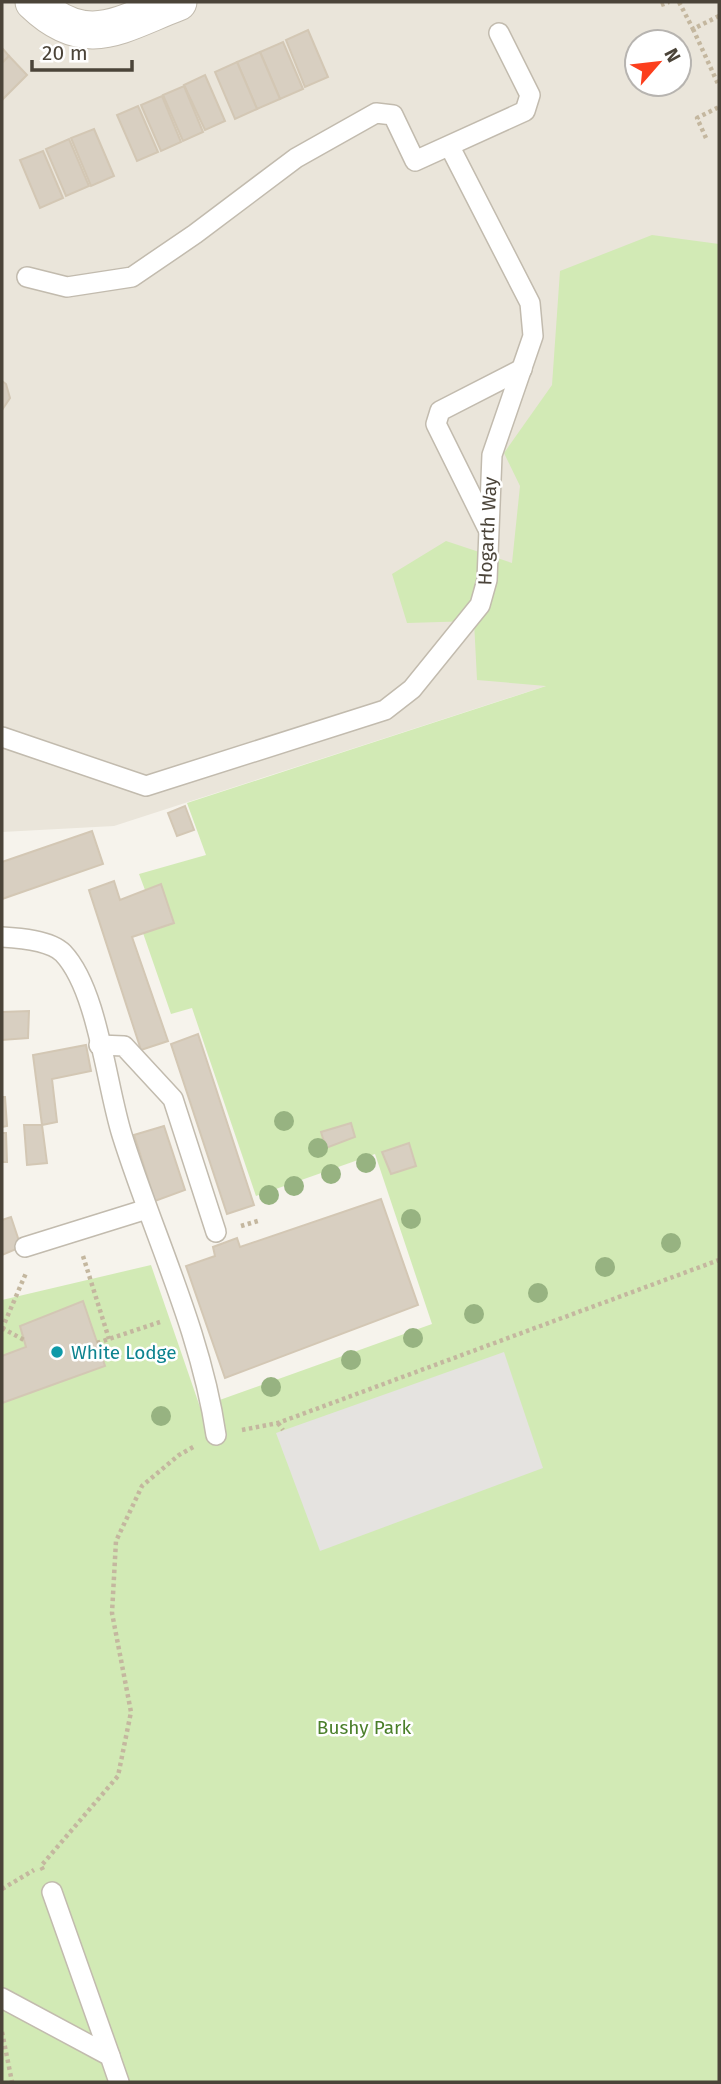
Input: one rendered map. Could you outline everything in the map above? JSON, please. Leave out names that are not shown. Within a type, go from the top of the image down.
[{"type":"street","points":[[34,2],[53,20],[78,31],[103,30],[178,2]]},
{"type":"lane","points":[[27,277],[67,287],[132,277],[195,234],[296,158],[376,113],[393,115],[415,161],[524,111],[530,95],[499,33]]},
{"type":"lane","name":"Hogarth Way","points":[[2,737],[146,786],[385,710],[412,690],[480,605],[487,580],[492,455],[533,336],[530,303],[450,147]]},
{"type":"lane","points":[[487,528],[436,424],[440,411],[522,369]]},
{"type":"lane","points":[[2,937],[25,939],[61,951],[84,986],[121,1133],[209,1385],[216,1435]]},
{"type":"lane","points":[[99,1045],[124,1046],[173,1099],[216,1233]]},
{"type":"lane","points":[[25,1247],[147,1209]]},
{"type":"lane","points":[[52,1892],[119,2082]]},
{"type":"lane","points":[[2,1998],[110,2056]]},
{"type":"path","points":[[662,5],[669,2]]},
{"type":"path","points":[[679,2],[692,28]]},
{"type":"path","points":[[719,16],[693,29],[719,86]]},
{"type":"path","points":[[706,138],[696,118],[719,107]]},
{"type":"path","points":[[75,1232],[109,1339]]},
{"type":"path","points":[[24,1340],[2,1328],[26,1278],[25,1247]]},
{"type":"path","points":[[2,1889],[41,1866],[118,1776],[131,1712],[112,1614],[116,1541],[142,1486],[179,1455],[216,1435],[278,1423],[719,1260]]},
{"type":"path","points":[[97,1343],[184,1315]]},
{"type":"path","points":[[278,1423],[283,1430]]},
{"type":"path","points":[[41,1866],[52,1892]]},
{"type":"path","points":[[2,2032],[12,2082]]},
{"type":"shaded area","points":[[2,2],[719,2],[719,257],[703,635],[114,826],[2,832]]},
{"type":"shaded area","points":[[504,1352],[543,1468],[320,1551],[276,1433]]},
{"type":"green space","name":"Bushy Park","points":[[652,235],[719,244],[719,2082],[2,2082],[2,1300],[151,1265],[200,1407],[432,1324],[375,1154],[256,1196],[192,1008],[171,1014],[143,933],[174,923],[160,884],[145,890],[139,874],[206,855],[187,803],[546,686],[477,680],[474,621],[407,623],[392,574],[446,541],[512,563],[520,486],[504,453],[552,385],[560,271]]},
{"type":"building","points":[[308,30],[328,77],[305,87],[286,40]]},
{"type":"building","points":[[283,42],[303,89],[280,99],[260,52]]},
{"type":"building","points":[[2,48],[9,56],[2,63]]},
{"type":"building","points":[[260,52],[280,99],[257,109],[237,62]]},
{"type":"building","points":[[9,56],[27,75],[2,100],[2,63]]},
{"type":"building","points":[[237,62],[257,109],[235,119],[215,72]]},
{"type":"building","points":[[205,75],[225,121],[205,130],[184,85]]},
{"type":"building","points":[[184,86],[203,132],[183,141],[163,95]]},
{"type":"building","points":[[162,96],[181,142],[161,151],[141,105]]},
{"type":"building","points":[[138,106],[158,152],[137,161],[117,115]]},
{"type":"building","points":[[94,129],[114,176],[91,186],[71,138]]},
{"type":"building","points":[[69,139],[89,186],[66,196],[46,149]]},
{"type":"building","points":[[43,151],[63,198],[40,208],[20,160]]},
{"type":"building","points":[[2,381],[6,384],[10,398],[2,410]]},
{"type":"building","points":[[185,806],[194,830],[177,836],[168,813]]},
{"type":"building","points":[[92,831],[103,864],[2,899],[2,862]]},
{"type":"building","points":[[114,881],[120,900],[161,884],[174,923],[132,937],[168,1041],[141,1050],[89,890]]},
{"type":"building","points":[[29,1011],[28,1038],[2,1040],[2,1012]]},
{"type":"building","points":[[198,1034],[254,1205],[227,1214],[171,1044]]},
{"type":"building","points":[[86,1045],[91,1071],[52,1079],[57,1122],[42,1125],[33,1055]]},
{"type":"building","points":[[2,1097],[5,1097],[7,1126],[2,1127]]},
{"type":"building","points":[[351,1123],[355,1137],[326,1148],[321,1132]]},
{"type":"building","points":[[24,1125],[42,1125],[47,1163],[27,1165]]},
{"type":"building","points":[[164,1126],[185,1190],[155,1201],[134,1135]]},
{"type":"building","points":[[2,1133],[6,1133],[7,1162],[2,1162]]},
{"type":"building","points":[[409,1143],[416,1166],[391,1174],[382,1152]]},
{"type":"building","points":[[381,1199],[418,1305],[225,1378],[186,1266],[215,1256],[213,1247],[237,1238],[240,1247]]},
{"type":"building","points":[[11,1217],[21,1247],[2,1255],[2,1220]]},
{"type":"building","name":"White Lodge","points":[[83,1301],[105,1366],[2,1403],[2,1356],[26,1347],[20,1326]]},
{"type":"place","name":"White Lodge","points":[[57,1352]]}]
